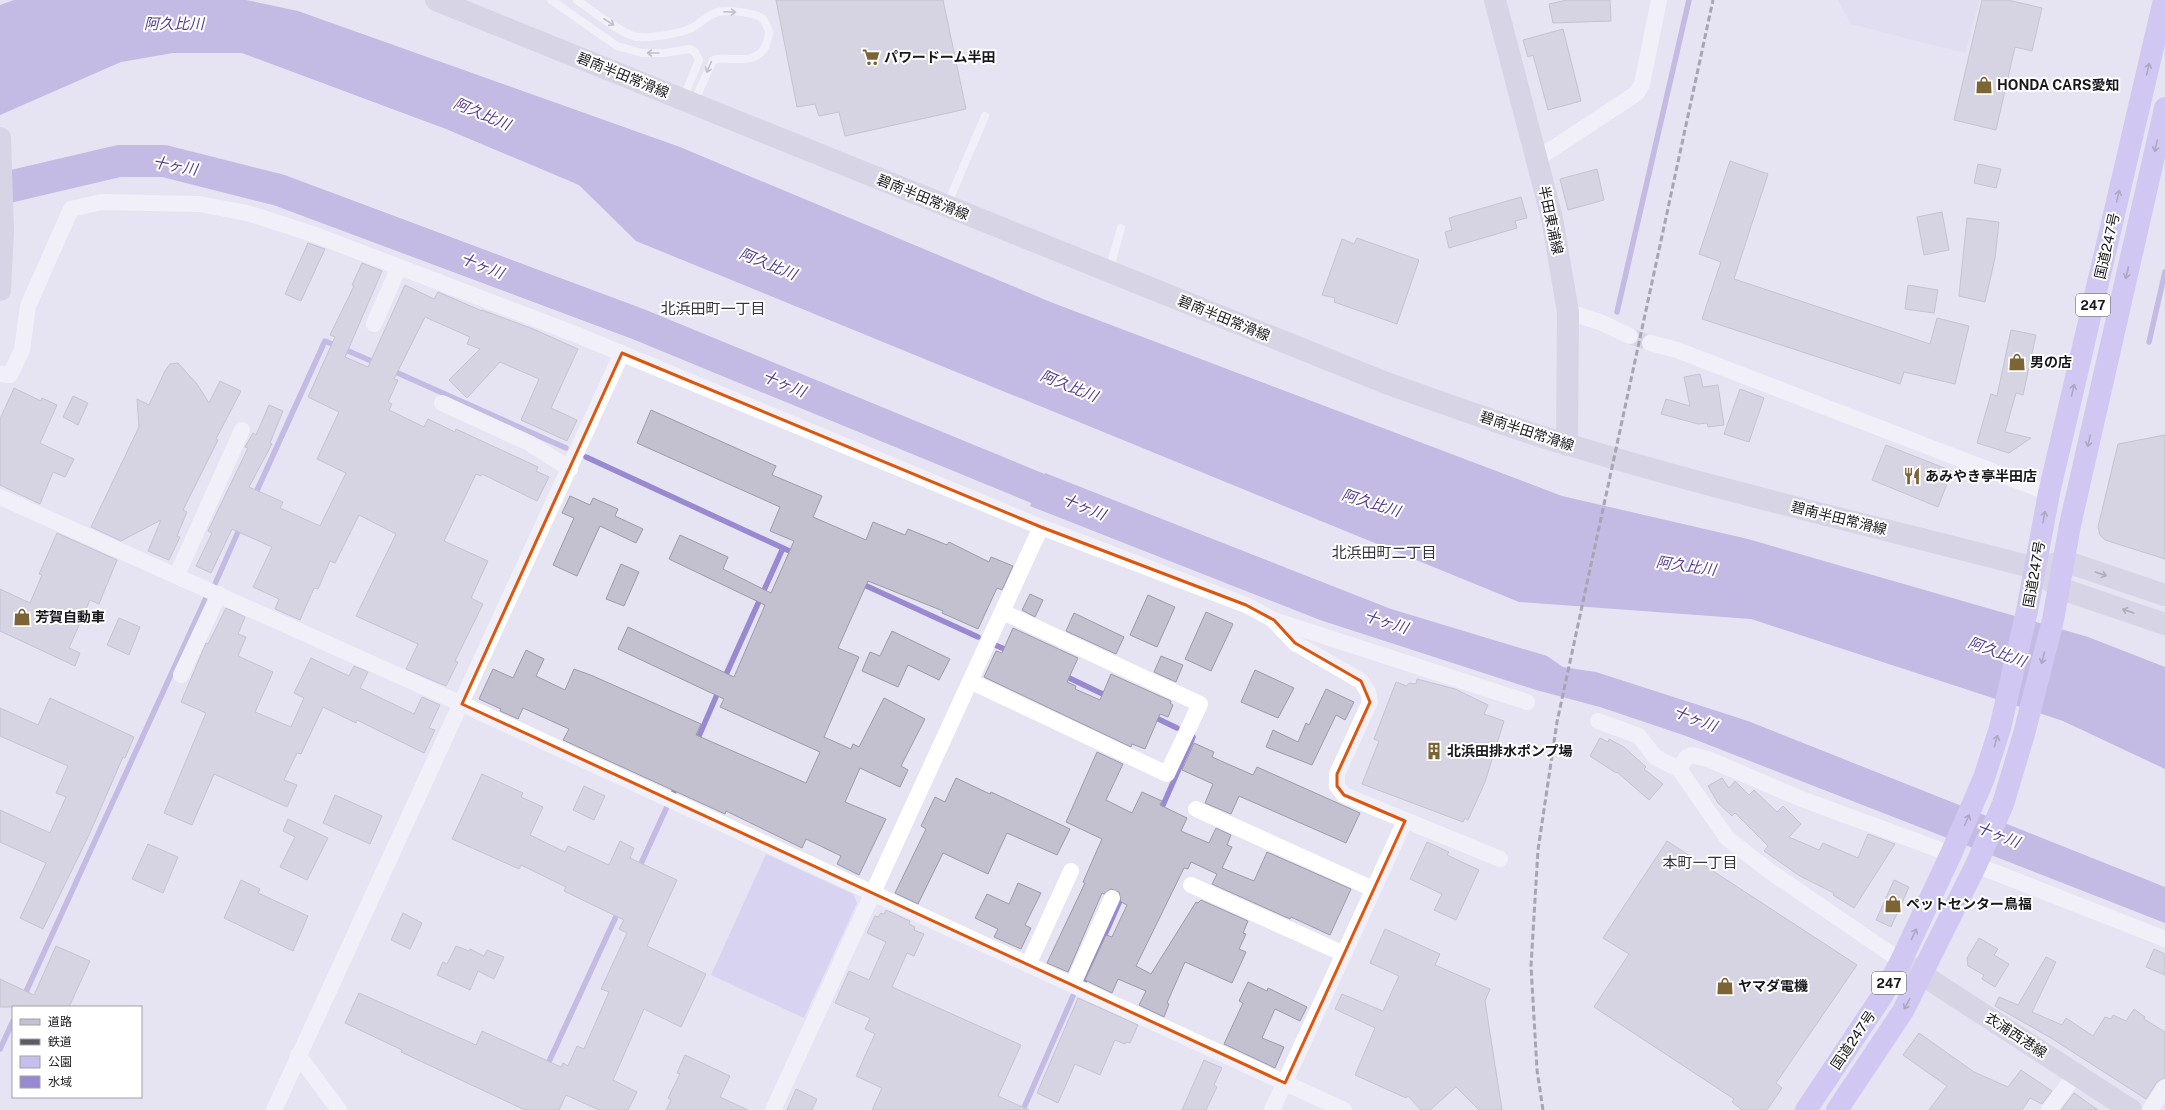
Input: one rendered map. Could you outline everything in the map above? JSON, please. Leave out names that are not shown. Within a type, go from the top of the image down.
[{"type":"highway","name":"国道247号","points":[[1806,1110],[1882,996],[1901,961],[1981,786],[2000,728],[2027,611],[2049,494],[2164,0]]},
{"type":"highway","name":"国道247号","points":[[1837,1110],[1903,1011],[1978,861],[2005,796],[2024,734],[2052,620],[2070,525],[2165,108]]},
{"type":"main road","name":"碧南半田常滑線","points":[[436,0],[1386,383],[1567,445],[1814,512],[2035,568],[2059,588],[2165,624]]},
{"type":"main road","name":"半田東浦線","points":[[1495,0],[1552,218],[1568,312],[1567,445]]},
{"type":"main road","points":[[0,138],[2,228],[0,290]]},
{"type":"main road","name":"碧南半田常滑線","points":[[2035,568],[2064,561]]},
{"type":"main road","points":[[2064,561],[2165,595]]},
{"type":"main road","name":"衣浦西港線","points":[[1901,961],[2131,1110]]},
{"type":"street","points":[[1537,159],[1637,93],[1642,84],[1659,0]]},
{"type":"street","points":[[0,374],[10,375],[22,350],[28,306],[71,210],[107,202],[199,204],[246,213],[310,233],[477,295],[622,353],[1041,527],[1246,605],[1274,620],[1526,702]]},
{"type":"street","points":[[374,324],[399,267]]},
{"type":"street","points":[[1568,312],[1600,322],[1630,336]]},
{"type":"street","points":[[1650,342],[1684,353],[2049,494]]},
{"type":"street","points":[[274,1110],[298,1055],[462,704],[622,353]]},
{"type":"street","points":[[442,403],[529,443],[570,469]]},
{"type":"street","points":[[177,575],[242,430]]},
{"type":"street","points":[[0,497],[462,704],[1344,1110]]},
{"type":"street","points":[[773,1110],[972,682],[1041,527]]},
{"type":"street","points":[[181,675],[219,594]]},
{"type":"street","points":[[972,682],[1167,774],[1200,704],[1003,612]]},
{"type":"street","points":[[1274,620],[1295,643],[1361,681],[1368,692],[1370,702],[1337,774],[1337,786],[1344,795],[1500,859]]},
{"type":"street","points":[[1598,720],[1639,736],[1655,757],[1679,769],[1727,838],[1768,870],[1901,961]]},
{"type":"street","points":[[1679,769],[1687,757],[1692,755],[1708,759],[1799,798],[1953,850]]},
{"type":"street","points":[[1196,809],[1373,889]]},
{"type":"street","points":[[1272,1110],[1405,821]]},
{"type":"street","points":[[1978,861],[2165,939]]},
{"type":"street","points":[[1028,965],[1071,871]]},
{"type":"street","points":[[1191,885],[1344,954]]},
{"type":"street","points":[[1072,984],[1112,898]]},
{"type":"street","points":[[298,1055],[339,1110]]},
{"type":"street","points":[[2049,1110],[2076,1074]]},
{"type":"street","points":[[2150,1110],[2165,1087]]},
{"type":"lane","points":[[551,0],[617,46],[642,54],[664,53],[690,49],[695,52],[699,60],[688,102]]},
{"type":"lane","points":[[577,0],[621,30],[637,38],[688,30],[715,13],[743,13],[757,15],[763,19],[769,33],[768,41],[762,52],[750,58],[731,59],[723,57],[713,60],[688,102]]},
{"type":"lane","points":[[947,206],[985,116]]},
{"type":"lane","points":[[1109,272],[1121,228]]},
{"type":"highlighted area","points":[[622,353],[1041,527],[1246,605],[1274,620],[1295,643],[1361,681],[1370,702],[1337,774],[1337,786],[1344,795],[1405,821],[1285,1083],[462,704]]},
{"type":"shaded area","points":[[1838,0],[1979,0],[1965,53],[1851,24]]},
{"type":"green space","points":[[766,854],[853,894],[857,903],[804,1018],[711,975]]},
{"type":"water","name":"阿久比川","points":[[14,0],[246,0],[298,11],[680,147],[1053,303],[1562,496],[1748,539],[2088,637],[2165,667],[2165,769],[2063,721],[1751,619],[1519,602],[636,241],[579,185],[446,129],[242,53],[173,53],[121,62],[0,115],[0,5]]},
{"type":"water","points":[[1045,473],[1391,609],[1547,656],[1563,667],[1596,672],[1748,721],[2165,887],[2165,923],[1686,736],[1600,707],[1536,690],[1320,620],[1030,506]]},
{"type":"building","name":"パワードーム半田","points":[[776,0],[943,0],[966,109],[845,136],[839,112],[819,116],[815,104],[797,107]]},
{"type":"building","points":[[1567,0],[1610,0],[1611,21],[1553,23],[1549,4]]},
{"type":"building","name":"HONDA CARS愛知","points":[[1982,0],[2008,0],[2042,8],[2032,51],[2015,47],[1996,130],[1954,120]]},
{"type":"building","points":[[1563,29],[1581,101],[1548,110],[1533,55],[1528,57],[1523,40]]},
{"type":"building","points":[[1730,161],[1768,174],[1734,279],[1930,344],[1937,318],[1969,326],[1955,384],[1904,372],[1900,384],[1702,319],[1721,262],[1699,254]]},
{"type":"building","points":[[1978,164],[2001,169],[1996,188],[1974,183]]},
{"type":"building","points":[[1597,169],[1604,200],[1568,210],[1560,179]]},
{"type":"building","points":[[1521,197],[1527,218],[1515,221],[1517,228],[1449,248],[1445,232],[1452,230],[1449,218]]},
{"type":"building","points":[[1942,212],[1949,250],[1924,255],[1917,217]]},
{"type":"building","points":[[1967,218],[1999,222],[1995,258],[1985,302],[1959,296]]},
{"type":"building","points":[[1357,238],[1419,260],[1397,324],[1334,302],[1335,298],[1322,295],[1342,239],[1354,244]]},
{"type":"building","points":[[308,243],[325,249],[301,301],[285,294]]},
{"type":"building","points":[[362,263],[382,271],[345,357],[368,367],[405,285],[434,299],[438,292],[482,311],[533,329],[578,349],[551,408],[577,420],[567,441],[521,420],[539,379],[500,362],[467,398],[449,380],[480,349],[467,344],[470,337],[425,317],[394,379],[398,380],[388,402],[392,404],[389,410],[424,427],[428,419],[455,432],[456,429],[538,467],[536,471],[549,477],[537,501],[482,474],[481,476],[476,474],[444,541],[488,561],[471,598],[483,604],[455,661],[458,662],[446,686],[406,669],[418,644],[356,616],[396,534],[359,515],[335,563],[330,561],[318,589],[314,588],[300,620],[275,609],[279,599],[253,587],[272,547],[232,529],[211,573],[196,566],[212,533],[208,531],[248,448],[245,447],[253,433],[256,435],[269,405],[283,411],[270,443],[272,444],[249,487],[283,502],[280,508],[320,526],[346,473],[317,459],[339,412],[308,397],[335,337],[330,335],[354,286],[352,285]]},
{"type":"building","points":[[1908,285],[1938,290],[1934,313],[1905,309]]},
{"type":"building","points":[[2011,330],[2036,335],[2023,395],[2016,393],[2005,432],[2031,438],[2009,453],[1977,443],[1991,394],[1997,396]]},
{"type":"building","points":[[178,363],[197,384],[209,403],[220,381],[241,391],[216,439],[218,440],[183,510],[187,512],[177,536],[180,537],[169,560],[148,551],[161,520],[121,541],[91,527],[139,427],[137,399],[149,405],[165,371],[170,364]]},
{"type":"building","points":[[1700,374],[1703,387],[1718,385],[1724,425],[1708,427],[1707,423],[1698,424],[1661,414],[1666,399],[1690,406],[1684,377]]},
{"type":"building","points":[[14,388],[41,401],[42,398],[57,405],[40,443],[74,459],[65,477],[53,472],[40,504],[0,485],[0,419]]},
{"type":"building","points":[[1740,389],[1764,398],[1749,442],[1724,434]]},
{"type":"building","points":[[73,396],[88,403],[78,425],[63,417]]},
{"type":"building","points":[[651,410],[776,466],[772,475],[822,496],[813,517],[866,540],[873,522],[905,535],[908,529],[947,545],[949,542],[989,562],[991,557],[1013,566],[1002,590],[997,588],[978,629],[942,613],[943,611],[868,581],[838,648],[859,657],[824,737],[851,749],[853,744],[859,747],[884,698],[925,719],[901,766],[908,770],[900,787],[860,768],[845,802],[886,819],[859,875],[837,864],[841,856],[806,839],[802,848],[726,811],[725,814],[563,740],[569,729],[523,708],[518,719],[479,699],[493,669],[513,678],[526,650],[544,659],[536,676],[565,690],[574,669],[593,676],[701,724],[696,735],[806,783],[820,752],[720,707],[724,699],[618,649],[628,627],[734,677],[765,605],[669,559],[680,535],[728,557],[723,569],[771,593],[794,541],[770,531],[780,507],[637,443]]},
{"type":"building","points":[[2165,435],[2165,559],[2105,540],[2100,535],[2098,527],[2118,444]]},
{"type":"building","name":"あみやき亭半田店","points":[[1886,445],[1952,471],[1938,507],[1872,480]]},
{"type":"building","points":[[570,496],[590,505],[593,498],[618,509],[615,516],[643,529],[636,543],[600,526],[577,576],[553,565],[574,518],[562,513]]},
{"type":"building","points":[[57,533],[117,560],[99,604],[90,600],[69,648],[80,653],[75,666],[0,631],[0,589],[30,603],[42,575],[39,574]]},
{"type":"building","points":[[621,564],[639,572],[624,606],[606,599]]},
{"type":"building","points":[[1030,594],[1043,600],[1035,617],[1022,610]]},
{"type":"building","points":[[1148,595],[1175,607],[1157,647],[1130,635]]},
{"type":"building","points":[[226,608],[245,617],[238,634],[246,637],[238,656],[273,672],[255,712],[291,727],[304,698],[294,693],[311,658],[349,676],[354,666],[368,672],[360,688],[414,714],[422,697],[440,705],[429,728],[435,730],[424,753],[357,720],[356,723],[323,707],[301,754],[297,753],[284,780],[297,785],[287,807],[214,774],[192,825],[164,813],[206,713],[181,702],[206,643],[208,644]]},
{"type":"building","points":[[1206,612],[1233,624],[1211,671],[1185,659]]},
{"type":"building","points":[[1074,613],[1124,637],[1116,654],[1066,631]]},
{"type":"building","points":[[119,618],[140,627],[129,655],[107,645]]},
{"type":"building","points":[[1013,628],[1078,658],[1067,682],[1076,686],[1075,689],[1100,700],[1111,674],[1171,701],[1170,703],[1173,705],[1168,717],[1160,714],[1145,749],[1132,744],[1131,747],[984,677],[996,651],[1002,653]]},
{"type":"building","points":[[892,631],[950,659],[939,680],[908,665],[898,687],[862,671],[870,652],[880,656]]},
{"type":"building","points":[[1161,656],[1183,665],[1176,682],[1154,672]]},
{"type":"building","points":[[1255,670],[1294,688],[1278,718],[1241,702]]},
{"type":"building","name":"北浜田排水ポンプ場","points":[[1417,679],[1455,689],[1488,705],[1484,714],[1504,721],[1485,782],[1468,820],[1465,818],[1463,822],[1362,784],[1379,741],[1374,739],[1396,682],[1407,686],[1409,683],[1416,684]]},
{"type":"building","points":[[1326,689],[1354,702],[1345,720],[1336,715],[1312,765],[1266,747],[1273,730],[1298,742],[1306,723],[1309,725]]},
{"type":"building","points":[[50,698],[134,737],[125,758],[123,757],[89,835],[43,929],[20,918],[46,863],[0,842],[0,810],[50,833],[66,797],[56,793],[68,766],[0,736],[0,708],[38,725]]},
{"type":"building","points":[[1600,738],[1608,742],[1609,739],[1624,747],[1646,767],[1644,769],[1663,784],[1649,800],[1617,772],[1616,773],[1590,756]]},
{"type":"building","points":[[1194,743],[1214,752],[1212,757],[1253,775],[1257,767],[1360,813],[1346,843],[1239,796],[1231,814],[1205,803],[1213,784],[1182,770]]},
{"type":"building","points":[[1097,752],[1123,764],[1106,800],[1132,813],[1142,792],[1162,801],[1160,805],[1187,818],[1181,831],[1209,843],[1216,828],[1231,835],[1227,845],[1232,847],[1222,868],[1254,881],[1267,852],[1351,889],[1330,935],[1212,884],[1217,874],[1191,862],[1188,869],[1184,868],[1136,966],[1151,974],[1196,902],[1198,903],[1201,900],[1248,921],[1243,933],[1246,934],[1239,949],[1246,952],[1232,983],[1185,962],[1167,1003],[1169,1004],[1164,1017],[1139,1005],[1146,991],[1118,979],[1112,993],[1085,980],[1106,935],[1112,937],[1127,905],[1121,902],[1119,892],[1111,889],[1104,894],[1102,893],[1068,972],[1047,963],[1085,883],[1083,882],[1102,839],[1066,822]]},
{"type":"building","points":[[482,774],[523,793],[521,797],[543,807],[530,835],[565,852],[568,846],[609,865],[620,841],[634,848],[630,858],[677,880],[647,946],[706,974],[681,1027],[644,1009],[613,1080],[637,1092],[628,1110],[599,1110],[566,1095],[559,1110],[525,1110],[401,1052],[402,1050],[345,1023],[359,993],[476,1045],[482,1031],[561,1067],[563,1063],[568,1066],[577,1046],[584,1049],[609,992],[601,989],[627,933],[619,929],[624,920],[564,891],[566,887],[521,865],[519,869],[452,839]]},
{"type":"building","points":[[956,778],[990,794],[991,792],[1070,829],[1057,855],[1007,833],[988,874],[943,853],[918,904],[895,893],[926,829],[921,826],[935,797],[945,802]]},
{"type":"building","points":[[1722,778],[1729,788],[1735,781],[1749,795],[1754,790],[1777,812],[1783,806],[1801,824],[1789,837],[1819,850],[1823,843],[1858,858],[1868,834],[1895,844],[1854,908],[1833,895],[1834,893],[1800,876],[1764,851],[1768,846],[1735,813],[1732,816],[1718,803],[1708,786]]},
{"type":"building","points":[[584,786],[605,796],[594,820],[573,810]]},
{"type":"building","points":[[335,795],[382,816],[370,844],[323,823]]},
{"type":"building","points":[[288,819],[328,838],[307,880],[280,867],[295,837],[283,831]]},
{"type":"building","name":"ヤマダ電機","points":[[1667,841],[1857,965],[1776,1083],[1782,1088],[1767,1110],[1742,1110],[1732,1102],[1734,1099],[1594,1007],[1629,954],[1603,938]]},
{"type":"building","points":[[1427,842],[1449,852],[1447,855],[1479,870],[1456,920],[1434,910],[1442,894],[1410,879]]},
{"type":"building","points":[[148,844],[178,857],[163,893],[132,879]]},
{"type":"building","points":[[241,880],[260,889],[258,893],[308,916],[293,951],[224,918]]},
{"type":"building","name":"ペットセンター鳥福","points":[[1894,880],[1909,887],[1891,927],[1876,920]]},
{"type":"building","points":[[1018,883],[1041,893],[1025,925],[1031,928],[1021,949],[994,937],[998,929],[975,918],[987,894],[1009,904]]},
{"type":"building","points":[[886,910],[910,921],[909,924],[915,927],[914,930],[924,934],[914,956],[907,953],[892,987],[1021,1045],[998,1096],[1029,1110],[872,1110],[882,1088],[856,1076],[875,1034],[865,1029],[870,1018],[835,1003],[849,971],[869,980],[886,942],[867,933],[875,916],[878,917],[881,913],[884,914]]},
{"type":"building","points":[[403,913],[422,923],[410,949],[391,940]]},
{"type":"building","points":[[1385,929],[1440,954],[1435,965],[1490,989],[1485,1001],[1502,1110],[1479,1110],[1456,1087],[1430,1110],[1421,1110],[1408,1096],[1406,1098],[1355,1075],[1375,1028],[1335,1009],[1342,994],[1383,1011],[1399,976],[1370,963]]},
{"type":"building","points":[[1979,938],[1998,949],[1994,955],[2009,964],[1995,987],[1982,979],[1984,975],[1968,966],[1967,958]]},
{"type":"building","points":[[56,946],[90,961],[69,1006],[0,1007],[0,979],[34,995]]},
{"type":"building","points":[[456,946],[469,951],[470,949],[484,956],[487,950],[504,957],[494,979],[478,971],[470,990],[437,975],[443,962],[447,964]]},
{"type":"building","points":[[2154,949],[2165,954],[2165,975],[2146,967]]},
{"type":"building","points":[[2046,957],[2056,962],[2032,1012],[2062,1025],[2066,1018],[2093,1036],[2105,1017],[2111,1019],[2113,1015],[2126,1021],[2134,1009],[2145,1017],[2144,1019],[2165,1032],[2165,1078],[2157,1082],[2146,1099],[2051,1038],[1995,1006],[1999,997],[2018,1005]]},
{"type":"building","points":[[1248,982],[1267,991],[1268,988],[1307,1007],[1300,1021],[1275,1009],[1262,1038],[1284,1047],[1275,1068],[1224,1044],[1243,1003],[1239,1001]]},
{"type":"building","points":[[1078,998],[1138,1025],[1130,1043],[1126,1042],[1125,1044],[1115,1040],[1100,1075],[1075,1064],[1058,1103],[1037,1093]]},
{"type":"building","points":[[1919,1033],[1974,1072],[2008,1087],[2021,1070],[2052,1091],[2042,1104],[2030,1098],[2022,1110],[1929,1110],[1947,1086],[1903,1055]]},
{"type":"building","points":[[685,1055],[730,1076],[720,1097],[748,1110],[666,1110],[671,1100],[668,1098],[680,1074],[677,1073]]},
{"type":"building","points":[[1204,1060],[1222,1068],[1214,1085],[1217,1087],[1206,1110],[1182,1110]]},
{"type":"building","points":[[796,1089],[817,1099],[812,1110],[787,1110]]},
{"type":"building","points":[[2074,1093],[2098,1110],[2061,1110]]},
{"type":"waterway","points":[[1617,312],[1689,0]]},
{"type":"waterway","name":"十ヶ川","points":[[0,189],[119,161],[164,161],[279,190],[638,324],[1078,505]]},
{"type":"waterway","points":[[2149,342],[2165,272]]},
{"type":"waterway","points":[[254,497],[325,341],[376,363]]},
{"type":"waterway","points":[[391,370],[566,448]]},
{"type":"waterway","points":[[586,457],[796,554]]},
{"type":"waterway","points":[[215,584],[241,525]]},
{"type":"waterway","points":[[724,679],[783,548]]},
{"type":"waterway","points":[[860,583],[978,637]]},
{"type":"waterway","points":[[19,1006],[206,598]]},
{"type":"waterway","points":[[995,645],[1009,651]]},
{"type":"waterway","points":[[1063,675],[1109,697]]},
{"type":"waterway","points":[[696,743],[719,690]]},
{"type":"waterway","points":[[1152,716],[1177,728]]},
{"type":"waterway","points":[[1160,812],[1193,737]]},
{"type":"waterway","points":[[638,870],[677,785]]},
{"type":"waterway","points":[[1080,981],[1084,982],[1123,894]]},
{"type":"waterway","points":[[546,1068],[619,910]]},
{"type":"waterway","points":[[1023,1110],[1073,996]]},
{"type":"waterway","points":[[0,1049],[12,1023]]},
{"type":"tunnel","points":[[1630,336],[1650,343]]},
{"type":"railway","points":[[1543,1110],[1537,1070],[1531,966],[1538,850],[1557,722],[1713,0]]},
{"type":"place","name":"パワードーム半田","points":[[871,57]]},
{"type":"place","name":"HONDA CARS愛知","points":[[1984,85]]},
{"type":"place","name":"男の店","points":[[2017,362]]},
{"type":"place","name":"あみやき亭半田店","points":[[1912,476]]},
{"type":"place","name":"芳賀自動車","points":[[22,617]]},
{"type":"place","name":"北浜田排水ポンプ場","points":[[1434,751]]},
{"type":"place","name":"ペットセンター鳥福","points":[[1893,904]]},
{"type":"place","name":"ヤマダ電機","points":[[1725,986]]},
{"type":"district","name":"北浜田町一丁目","points":[[713,309]]},
{"type":"district","name":"北浜田町二丁目","points":[[1384,553]]},
{"type":"district","name":"本町一丁目","points":[[1700,863]]}]
